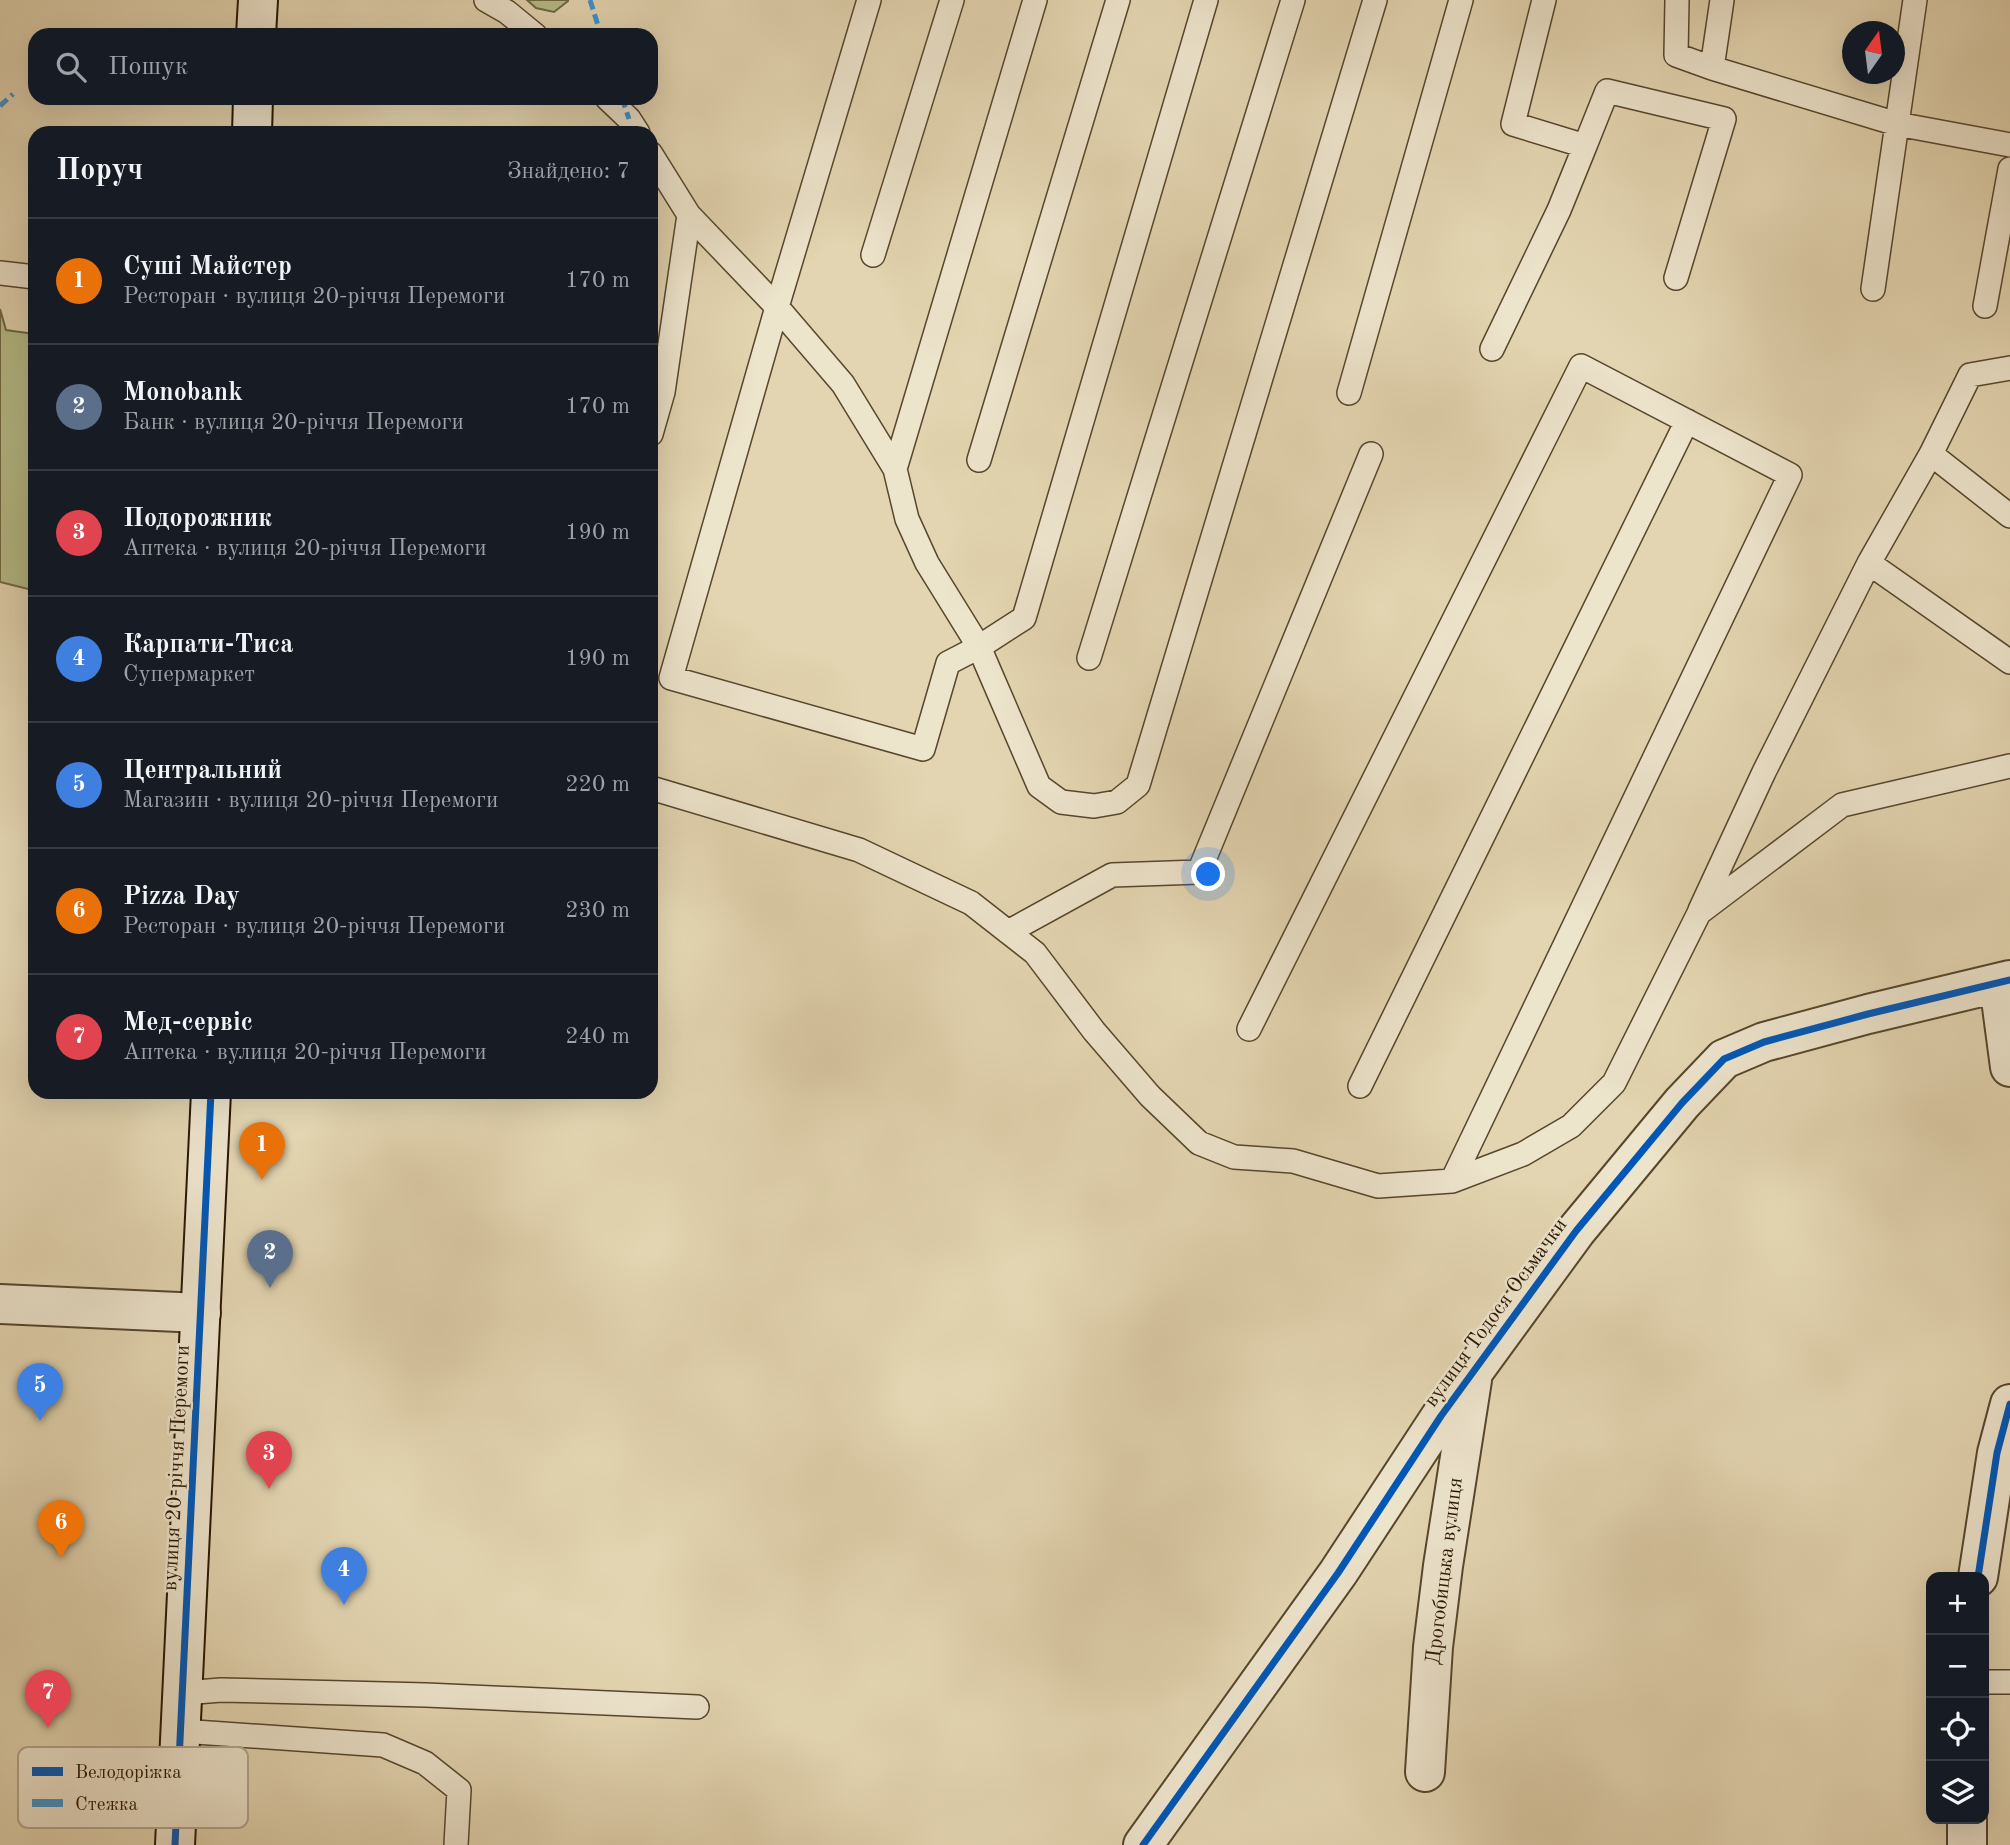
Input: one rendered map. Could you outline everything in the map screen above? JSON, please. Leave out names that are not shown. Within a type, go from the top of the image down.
[{"type":"street","points":[[256,28],[258,0]]},
{"type":"street","points":[[252,126],[253,105]]},
{"type":"street","points":[[2006,980],[2010,1067]]},
{"type":"street","name":"вулиця Тодося Осьмачки","points":[[1143,1845],[1338,1573],[1441,1416],[1576,1231],[1682,1103],[1724,1059],[1764,1042],[2006,980]]},
{"type":"street","name":"вулиця 20-річчя Перемоги","points":[[180,1747],[211,1099]]},
{"type":"street","points":[[0,1304],[201,1313]]},
{"type":"street","name":"Дрогобицька вулиця","points":[[1425,1772],[1434,1634],[1474,1371]]},
{"type":"street","points":[[1979,1572],[1997,1453],[2010,1404]]},
{"type":"street","points":[[1967,1824],[1967,1845]]},
{"type":"lane","points":[[486,0],[527,28]]},
{"type":"lane","points":[[869,0],[777,307],[671,678],[923,749],[948,663],[1024,618],[1206,0]]},
{"type":"lane","points":[[873,255],[952,0]]},
{"type":"lane","points":[[895,469],[1035,0]]},
{"type":"lane","points":[[979,460],[1118,0]]},
{"type":"lane","points":[[1089,658],[1293,0]]},
{"type":"lane","points":[[658,165],[689,215],[777,307],[843,384],[895,469],[907,519],[927,563],[979,647],[1039,786],[1061,802],[1094,806],[1117,802],[1138,785],[1374,0]]},
{"type":"lane","points":[[1349,393],[1461,0]]},
{"type":"lane","points":[[1545,0],[1513,124],[1585,146]]},
{"type":"lane","points":[[1677,0],[1676,55],[1897,124],[2010,145]]},
{"type":"lane","points":[[1713,68],[1722,0]]},
{"type":"lane","points":[[1873,289],[1915,0]]},
{"type":"lane","points":[[1492,349],[1559,210],[1607,92],[1724,119],[1676,278]]},
{"type":"lane","points":[[614,105],[634,126]]},
{"type":"lane","points":[[1985,306],[2010,169]]},
{"type":"lane","points":[[658,410],[663,392],[689,215]]},
{"type":"lane","points":[[0,273],[28,276]]},
{"type":"lane","points":[[1249,1029],[1581,366],[1790,475],[1452,1181]]},
{"type":"lane","points":[[658,790],[859,850],[971,903],[1035,953],[1094,1031],[1150,1096],[1199,1143],[1234,1157],[1293,1161],[1378,1186],[1452,1181],[1523,1154],[1571,1126],[1614,1083],[1699,913],[1764,772],[1869,564],[1931,454],[1970,375],[2010,368]]},
{"type":"lane","points":[[1360,1086],[1687,421]]},
{"type":"lane","points":[[1008,932],[1112,875],[1199,872],[1371,454]]},
{"type":"lane","points":[[1931,454],[2010,516]]},
{"type":"lane","points":[[1869,564],[2010,662]]},
{"type":"lane","points":[[1699,913],[1842,805],[2010,766]]},
{"type":"lane","points":[[1989,1682],[2010,1682]]},
{"type":"lane","points":[[184,1693],[221,1690],[344,1693],[697,1707]]},
{"type":"lane","points":[[181,1731],[383,1745],[425,1763],[459,1790],[456,1845]]},
{"type":"green space","points":[[527,0],[568,1],[554,12],[536,8]]},
{"type":"green space","points":[[0,309],[6,330],[28,333],[28,589],[0,582]]},
{"type":"marked path","points":[[590,0],[599,28]]},
{"type":"marked path","points":[[0,106],[13,94]]},
{"type":"marked path","points":[[624,105],[629,119]]},
{"type":"cycle path","points":[[1143,1845],[1338,1573],[1441,1416],[1576,1231],[1682,1103],[1724,1059],[1764,1042],[2010,980]]},
{"type":"cycle path","points":[[180,1747],[211,1099]]},
{"type":"cycle path","points":[[1979,1572],[1997,1453],[2010,1404]]},
{"type":"cycle path","points":[[175,1845],[176,1828]]},
{"type":"place","name":"Суші Майстер","points":[[262,1180]]},
{"type":"place","name":"Monobank","points":[[270,1288]]},
{"type":"place","name":"Центральний","points":[[40,1421]]},
{"type":"place","name":"Подорожник","points":[[269,1489]]},
{"type":"place","name":"Pizza Day","points":[[61,1558]]},
{"type":"place","name":"Карпати-Тиса","points":[[344,1605]]},
{"type":"place","name":"Мед-сервіс","points":[[48,1728]]}]
